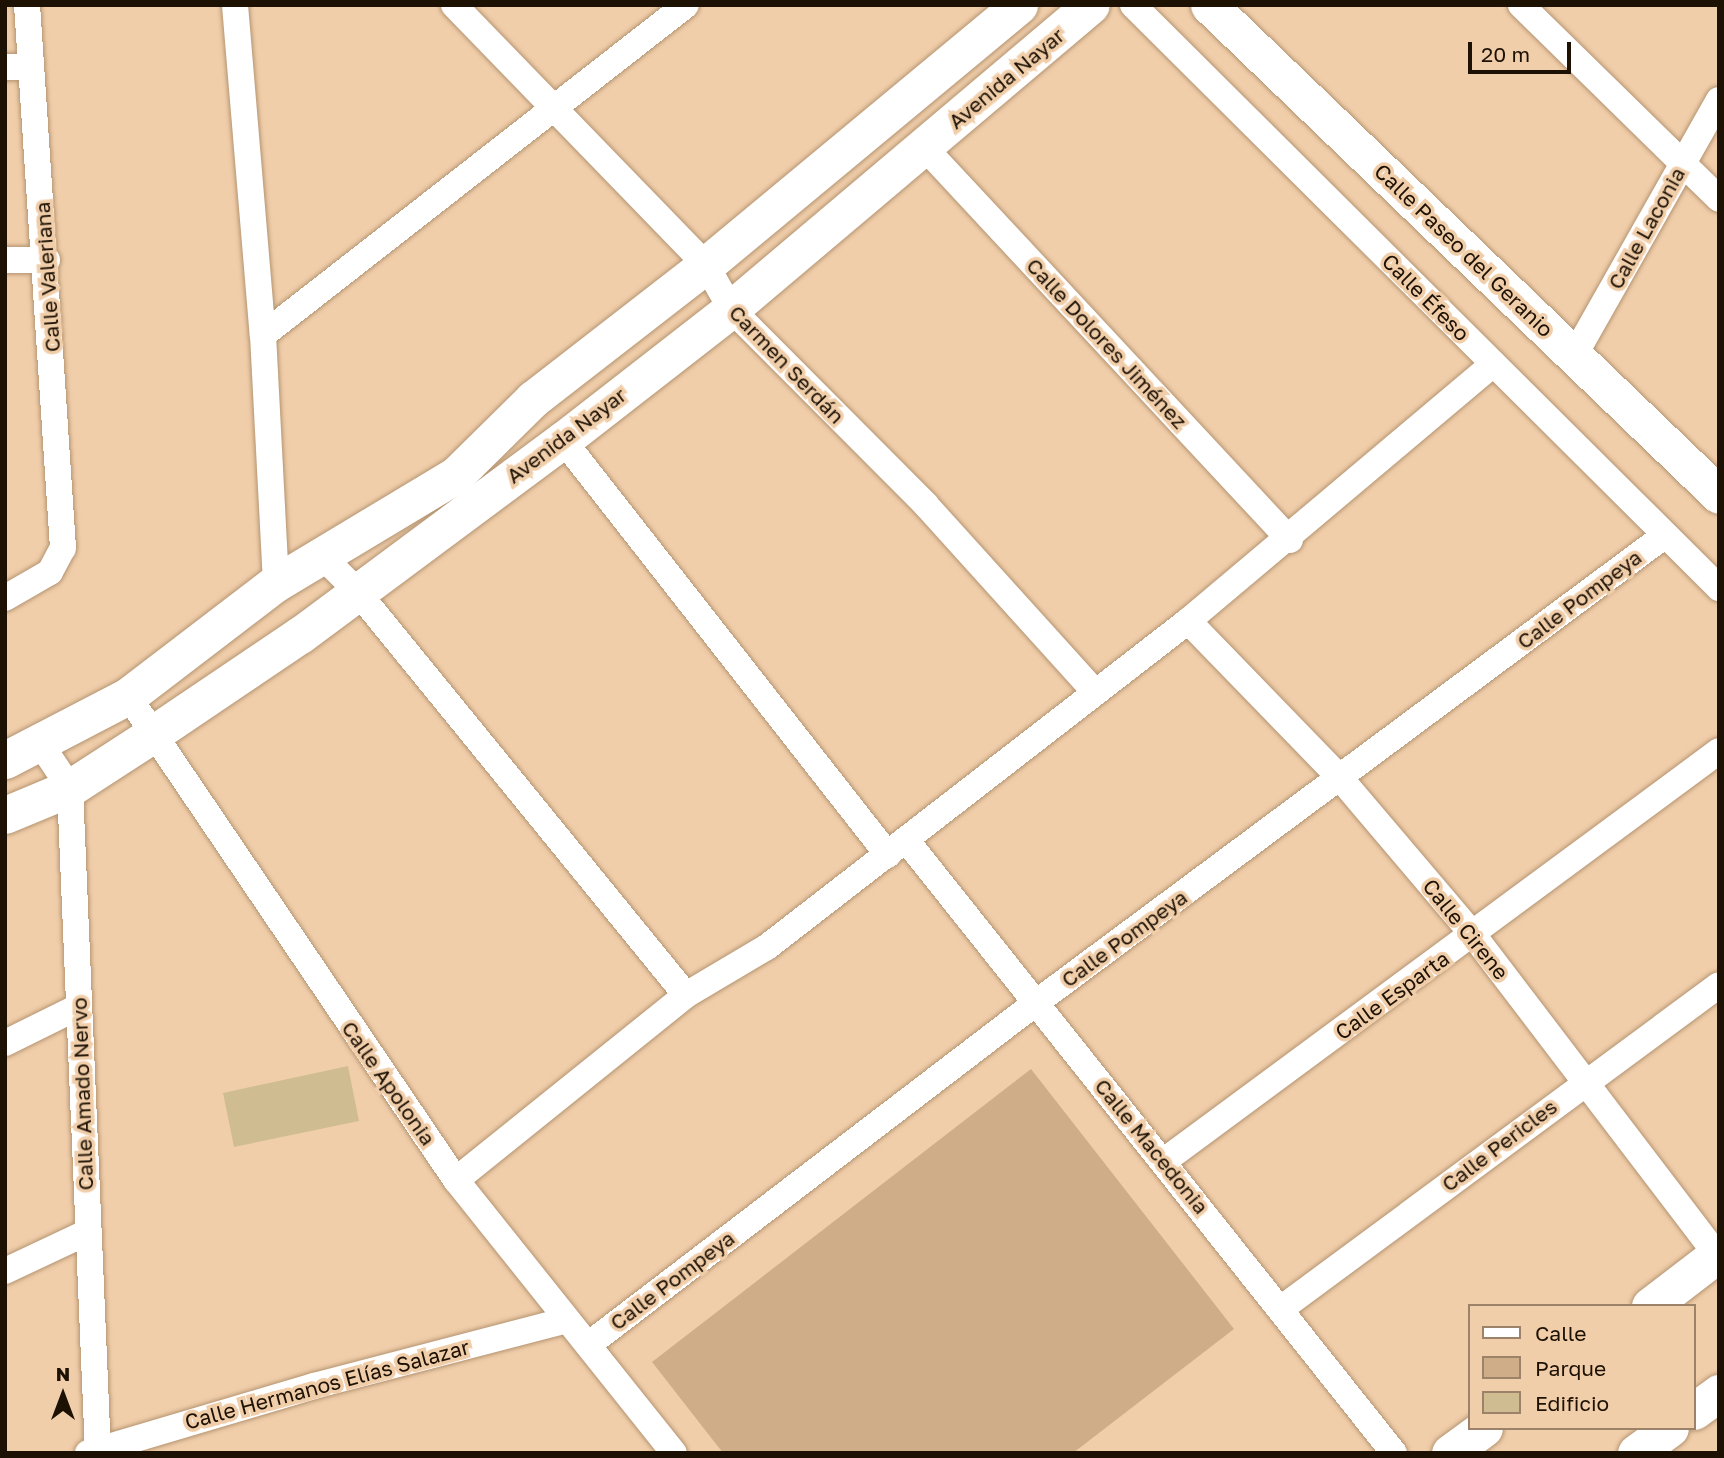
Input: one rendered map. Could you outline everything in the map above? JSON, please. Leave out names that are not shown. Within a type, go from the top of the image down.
[{"type":"street","name":"Calle Valeriana","points":[[5,598],[50,572],[63,548],[47,260],[18,67],[27,5]]},
{"type":"street","points":[[235,5],[263,335],[276,583]]},
{"type":"street","name":"Carmen Serdán","points":[[454,5],[706,265],[731,309],[926,505],[1095,692]]},
{"type":"street","points":[[263,335],[686,5]]},
{"type":"street","name":"Avenida Nayar","points":[[5,760],[128,696],[276,583],[456,475],[533,399],[706,265],[1019,5]]},
{"type":"street","name":"Avenida Nayar","points":[[5,815],[70,788],[150,736],[563,440],[731,309],[1091,5]]},
{"type":"street","name":"Calle Éfeso","points":[[1133,5],[1719,588]]},
{"type":"street","name":"Calle Paseo del Geranio","points":[[1209,5],[1719,495]]},
{"type":"street","points":[[1530,8],[1682,165],[1719,199]]},
{"type":"street","name":"Calle Laconia","points":[[1574,356],[1719,100]]},
{"type":"street","name":"Calle Dolores Jiménez","points":[[924,147],[1290,540]]},
{"type":"street","points":[[5,260],[47,260]]},
{"type":"street","points":[[456,1180],[685,995],[767,947],[1188,621],[1290,540],[1493,364]]},
{"type":"street","name":"Calle Macedonia","points":[[563,440],[898,848],[1037,1002],[1282,1308],[1394,1453]]},
{"type":"street","name":"Calle Pompeya","points":[[588,1345],[1037,1002],[1341,779],[1664,536]]},
{"type":"street","points":[[322,556],[356,590],[685,995]]},
{"type":"street","name":"Calle Cirene","points":[[1188,621],[1341,779],[1474,936],[1583,1082],[1718,1255]]},
{"type":"street","name":"Calle Apolonia","points":[[128,696],[150,736],[456,1180],[674,1453]]},
{"type":"street","points":[[40,743],[70,788]]},
{"type":"street","name":"Calle Esparta","points":[[1164,1161],[1474,936],[1719,751]]},
{"type":"street","name":"Calle Amado Nervo","points":[[70,788],[94,1451]]},
{"type":"street","name":"Calle Pericles","points":[[1282,1308],[1583,1082],[1719,985]]},
{"type":"street","points":[[5,1043],[78,1007]]},
{"type":"street","points":[[5,1271],[88,1232]]},
{"type":"street","points":[[1653,1304],[1718,1255]]},
{"type":"street","name":"Calle Hermanos Elías Salazar","points":[[94,1451],[567,1320]]},
{"type":"street","points":[[1696,1410],[1719,1393]]},
{"type":"street","points":[[1450,1453],[1481,1430]]},
{"type":"street","points":[[1636,1453],[1667,1430]]},
{"type":"green space","points":[[1031,1069],[1234,1329],[1073,1453],[723,1453],[652,1362]]},
{"type":"building","points":[[348,1066],[359,1121],[234,1147],[223,1093]]}]
